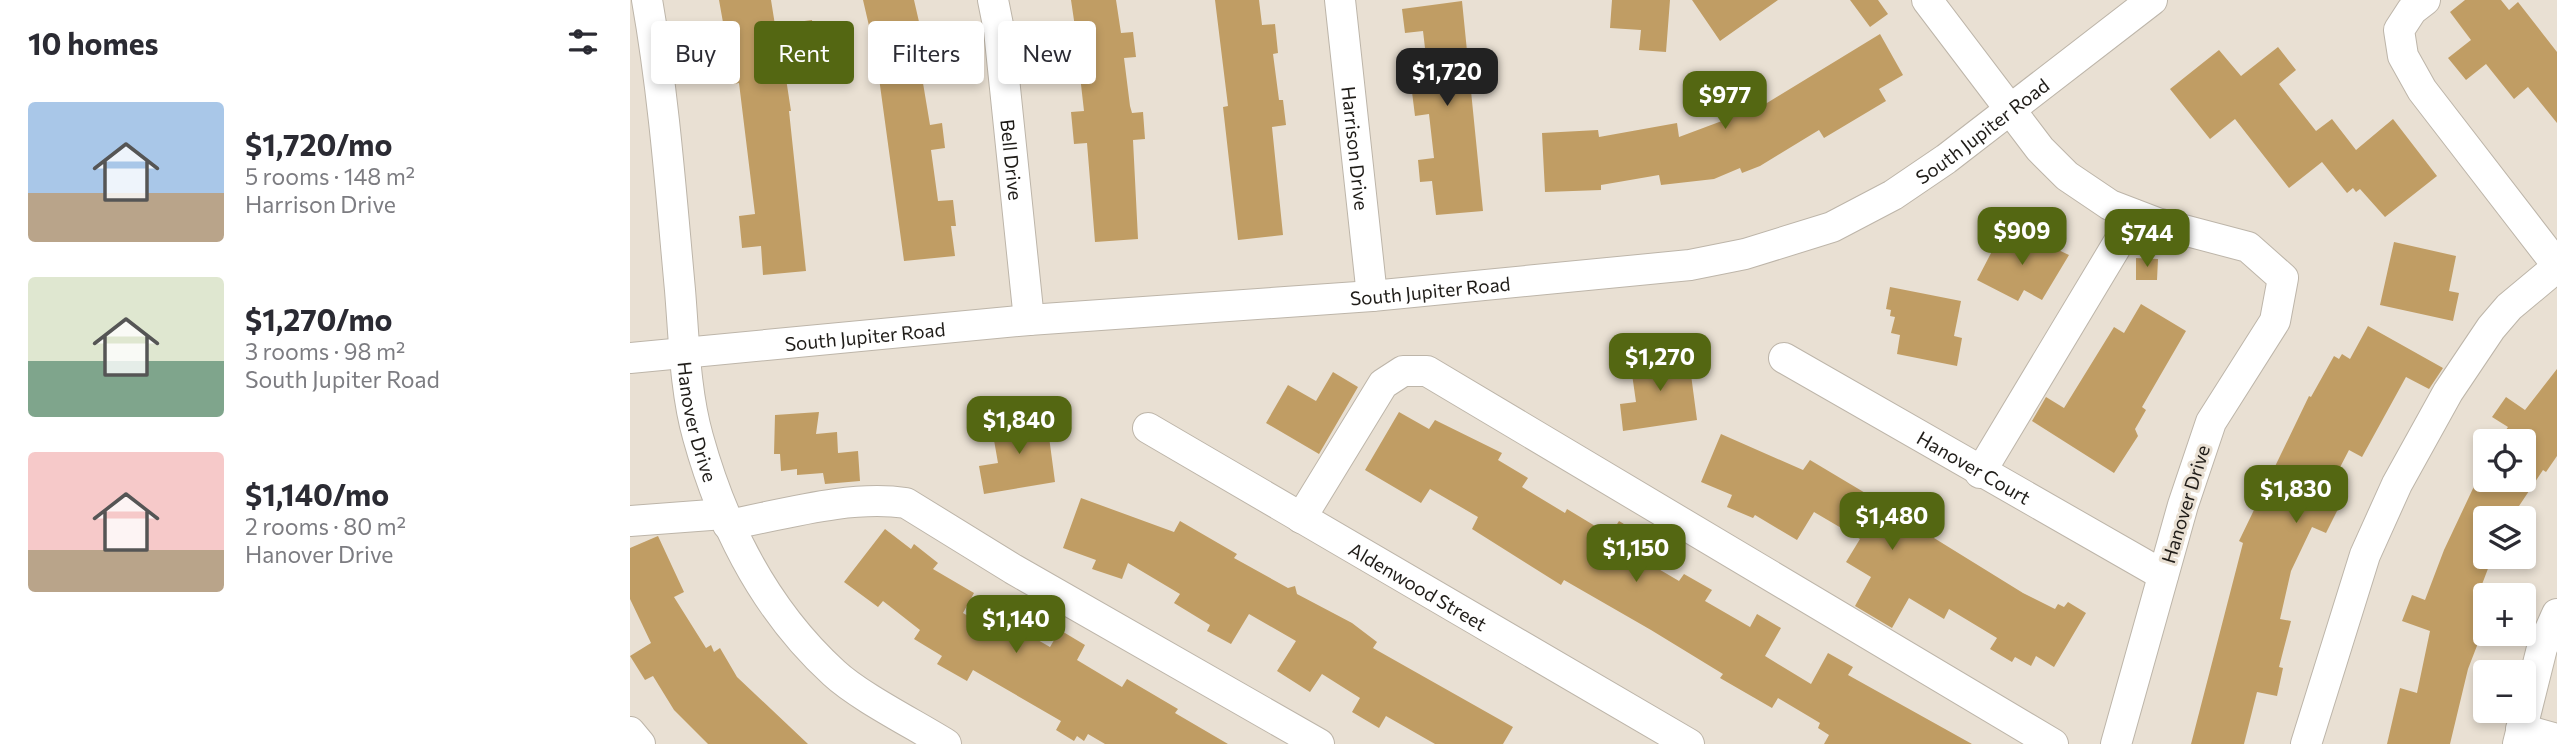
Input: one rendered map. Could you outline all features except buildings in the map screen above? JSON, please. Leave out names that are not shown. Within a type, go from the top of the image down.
[{"type":"street","name":"Hanover Drive","points":[[647,0],[663,108],[686,352],[697,435],[726,519],[765,594],[803,642],[836,675],[946,744]]},
{"type":"street","name":"Bell Drive","points":[[993,0],[1029,320]]},
{"type":"street","name":"Harrison Drive","points":[[1340,0],[1372,296]]},
{"type":"street","points":[[1927,0],[2040,149],[2067,176],[2110,205],[2135,215],[1980,472]]},
{"type":"street","name":"South Jupiter Road","points":[[630,358],[1029,320],[1372,296],[1690,265],[1832,228],[1893,195],[1946,159],[2152,0]]},
{"type":"street","points":[[2305,744],[2365,555],[2397,484],[2448,392],[2491,328],[2509,307],[2557,266],[2422,90],[2403,56],[2399,30],[2412,10],[2425,0]]},
{"type":"street","name":"Hanover Drive","points":[[2116,744],[2126,717],[2163,575],[2211,422],[2275,321],[2283,278],[2248,247],[2135,215]]},
{"type":"street","name":"Hanover Court","points":[[1784,358],[2163,575]]},
{"type":"street","points":[[1301,518],[1382,384],[1403,371],[1427,371],[2053,744]]},
{"type":"street","name":"Aldenwood Street","points":[[1148,428],[1689,744]]},
{"type":"street","points":[[630,522],[726,519],[887,500],[906,503],[1013,569],[1319,744]]},
{"type":"street","points":[[2557,614],[2542,648],[2520,736],[2557,739]]},
{"type":"street","points":[[630,732],[640,744]]}]
